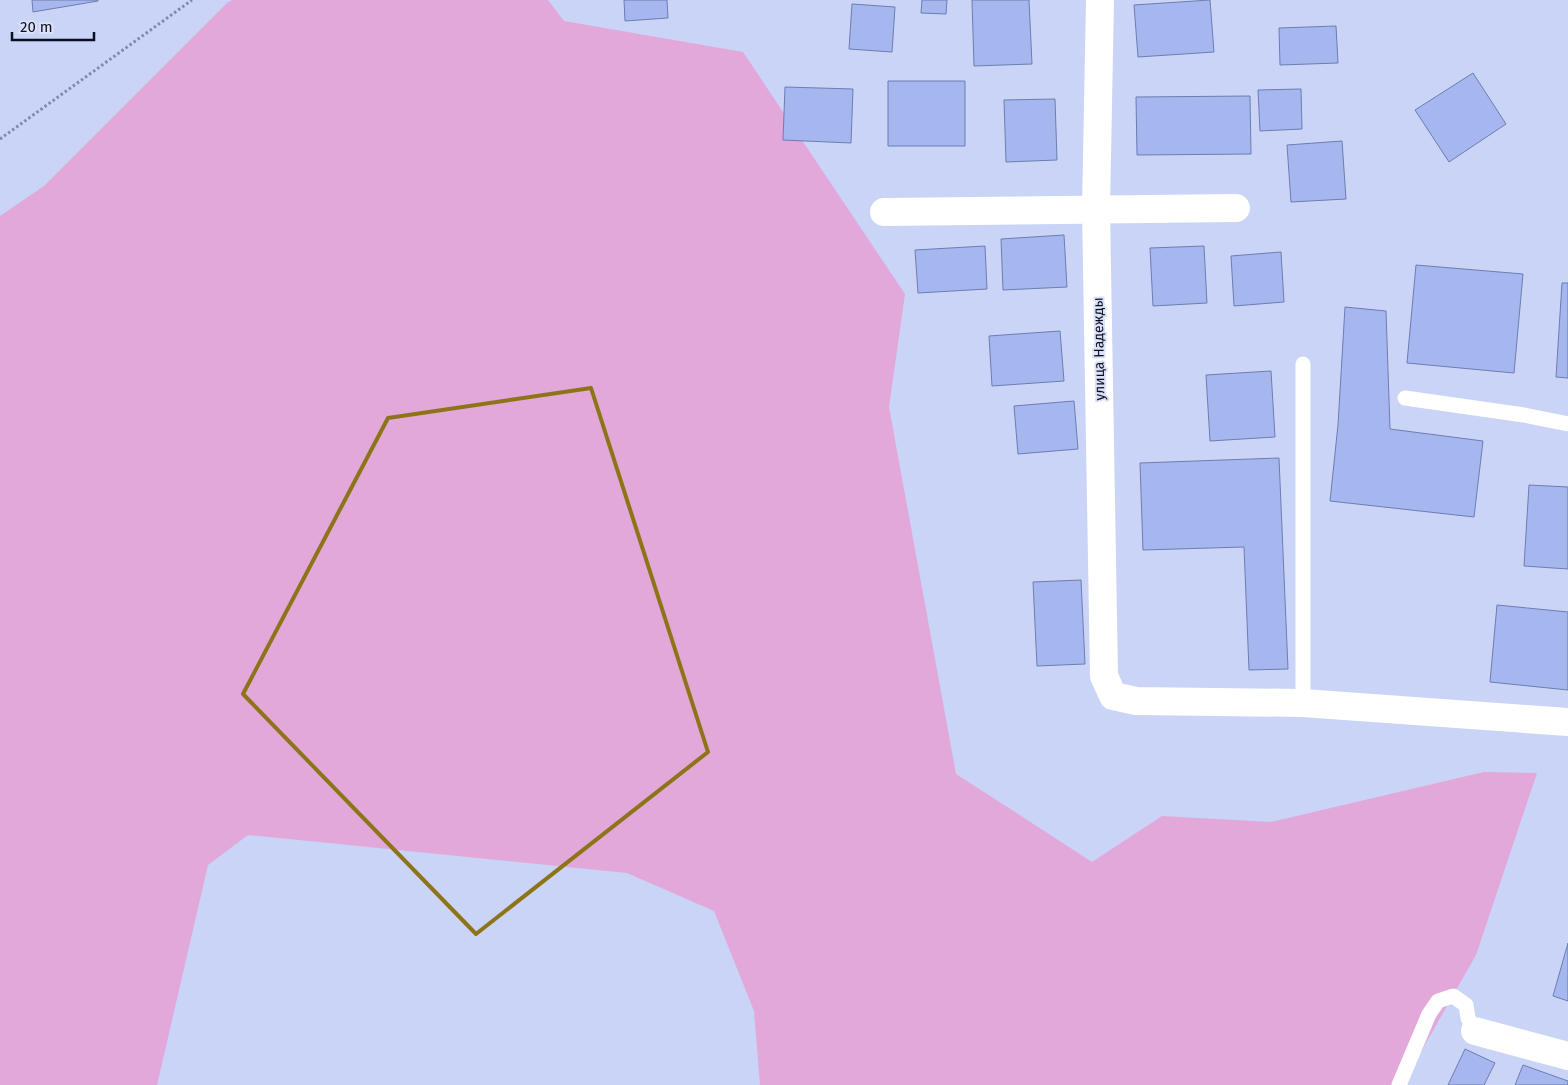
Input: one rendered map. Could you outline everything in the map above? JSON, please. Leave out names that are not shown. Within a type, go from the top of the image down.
[{"type":"street","name":"улица Надежды","points":[[1100,0],[1096,209],[1104,676],[1113,696],[1136,701],[1303,703]]},
{"type":"street","points":[[884,212],[1236,208]]},
{"type":"street","points":[[1303,703],[1568,722]]},
{"type":"street","points":[[1475,1030],[1568,1056]]},
{"type":"lane","points":[[1303,364],[1303,703]]},
{"type":"lane","points":[[1405,398],[1568,424]]},
{"type":"lane","points":[[1399,1085],[1429,1014],[1438,1001],[1453,996],[1466,1005],[1468,1018],[1475,1030]]},
{"type":"path","points":[[0,139],[192,0]]},
{"type":"highlighted area","points":[[591,388],[708,752],[476,934],[243,694],[388,418]]},
{"type":"shaded area","points":[[233,0],[548,0],[564,21],[743,52],[905,294],[889,407],[956,774],[1092,862],[1162,816],[1271,822],[1484,772],[1537,773],[1476,955],[1402,1085],[760,1085],[754,1011],[714,911],[627,873],[248,835],[208,865],[157,1085],[0,1085],[0,216],[44,186],[228,2]]},
{"type":"building","points":[[32,0],[98,0],[98,1],[33,12]]},
{"type":"building","points":[[624,0],[667,0],[668,18],[625,21]]},
{"type":"building","points":[[922,0],[947,0],[946,14],[921,13]]},
{"type":"building","points":[[972,0],[1029,0],[1032,64],[974,66]]},
{"type":"building","points":[[1210,0],[1214,52],[1138,57],[1134,5]]},
{"type":"building","points":[[852,4],[895,7],[892,52],[849,49]]},
{"type":"building","points":[[1336,26],[1338,63],[1280,65],[1279,28]]},
{"type":"building","points":[[1473,73],[1506,124],[1449,162],[1415,110]]},
{"type":"building","points":[[888,81],[965,81],[965,146],[888,146]]},
{"type":"building","points":[[785,87],[853,89],[851,143],[783,140]]},
{"type":"building","points":[[1301,89],[1302,129],[1260,131],[1258,90]]},
{"type":"building","points":[[1250,96],[1251,154],[1137,155],[1136,97]]},
{"type":"building","points":[[1055,99],[1057,160],[1006,162],[1004,100]]},
{"type":"building","points":[[1342,141],[1346,199],[1291,202],[1287,145]]},
{"type":"building","points":[[1064,235],[1067,287],[1003,290],[1001,239]]},
{"type":"building","points":[[985,246],[987,289],[918,293],[915,250]]},
{"type":"building","points":[[1204,246],[1207,303],[1153,306],[1150,248]]},
{"type":"building","points":[[1281,252],[1284,302],[1234,306],[1231,256]]},
{"type":"building","points":[[1416,265],[1523,274],[1514,373],[1407,363]]},
{"type":"building","points":[[1562,283],[1568,283],[1568,378],[1556,377]]},
{"type":"building","points":[[1345,307],[1386,311],[1390,429],[1483,441],[1474,517],[1330,501],[1338,425]]},
{"type":"building","points":[[1060,331],[1064,381],[992,386],[989,336]]},
{"type":"building","points":[[1271,371],[1275,437],[1210,441],[1206,375]]},
{"type":"building","points":[[1074,401],[1078,449],[1018,454],[1014,406]]},
{"type":"building","points":[[1279,458],[1288,669],[1249,670],[1244,547],[1143,550],[1140,463]]},
{"type":"building","points":[[1529,485],[1568,487],[1568,569],[1524,566]]},
{"type":"building","points":[[1081,580],[1085,664],[1037,666],[1033,582]]},
{"type":"building","points":[[1497,605],[1568,612],[1568,690],[1490,682]]},
{"type":"building","points":[[1568,943],[1568,1001],[1553,996]]},
{"type":"building","points":[[1465,1049],[1495,1063],[1484,1085],[1448,1085]]},
{"type":"building","points":[[1523,1065],[1568,1081],[1568,1085],[1515,1085]]}]
